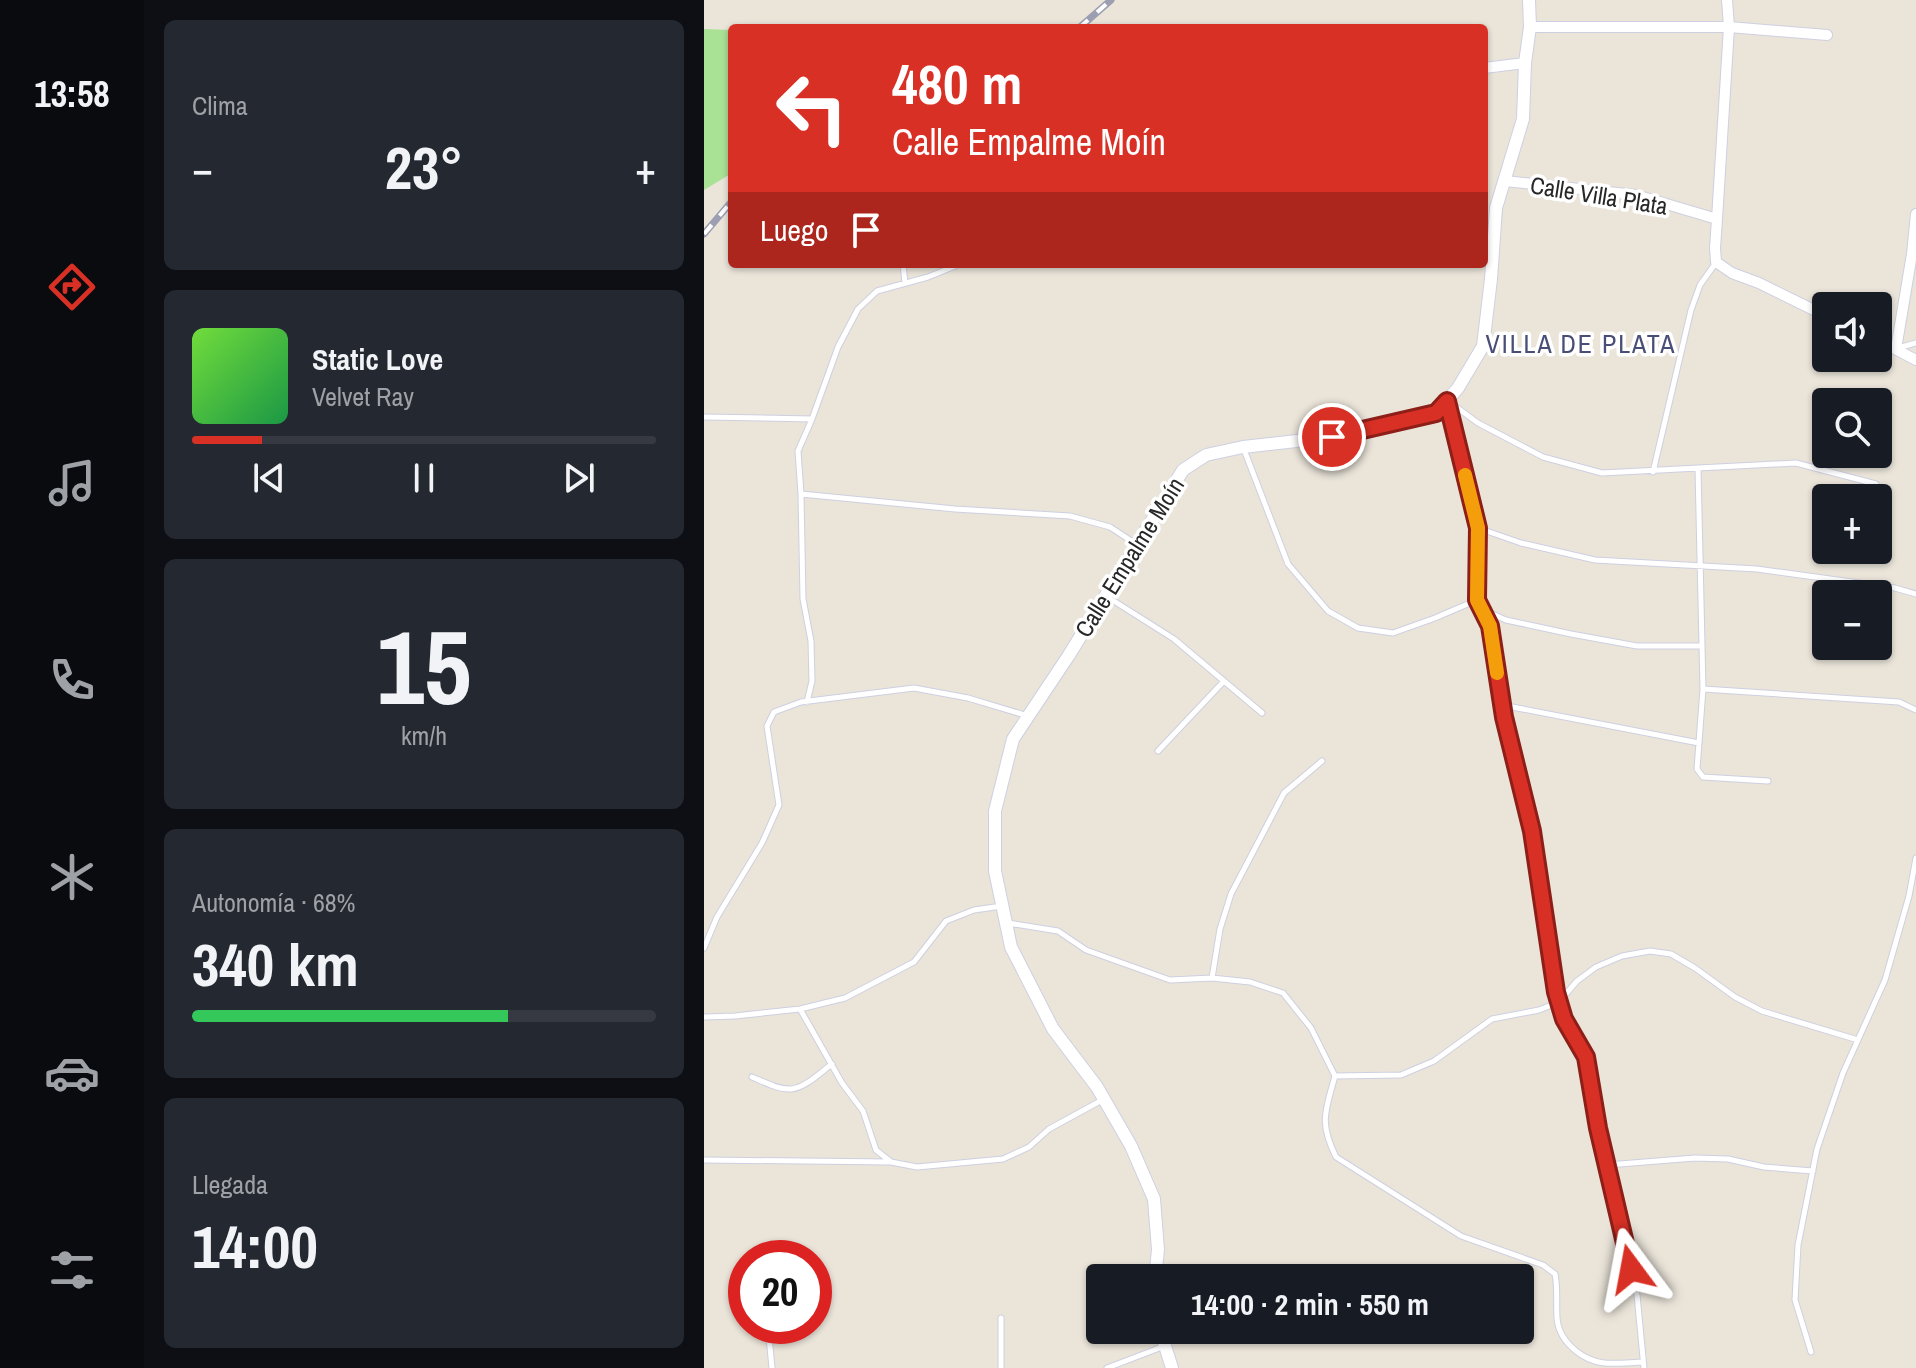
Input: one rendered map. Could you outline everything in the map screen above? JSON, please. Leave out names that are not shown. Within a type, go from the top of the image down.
[{"type":"street","name":"Calle Empalme Moín","points":[[1156,1264],[1154,1199],[1131,1146],[1097,1087],[1053,1029],[1011,947],[995,871],[995,811],[1013,739],[1183,470],[1206,455],[1243,447],[1332,437],[1436,413],[1458,388],[1483,346],[1496,208],[1523,119],[1529,0]]},
{"type":"street","points":[[1727,0],[1729,27],[1716,262],[1732,273],[1812,309]]},
{"type":"street","points":[[1530,27],[1729,27],[1827,35]]},
{"type":"street","points":[[1488,68],[1525,63]]},
{"type":"street","name":"Calle Villa Plata","points":[[1505,181],[1636,195],[1717,219]]},
{"type":"street","points":[[1896,349],[1916,214]]},
{"type":"street","points":[[1892,347],[1916,360]]},
{"type":"street","points":[[1165,1346],[1172,1368]]},
{"type":"lane","points":[[1653,472],[1691,310],[1700,285],[1716,262]]},
{"type":"lane","points":[[903,268],[905,283]]},
{"type":"lane","points":[[807,702],[812,668],[811,641],[803,599],[798,451],[838,347],[858,309],[877,291],[950,268]]},
{"type":"lane","points":[[1896,349],[1916,343]]},
{"type":"lane","points":[[1447,401],[1478,423],[1543,457],[1602,473],[1796,463],[1876,484]]},
{"type":"lane","points":[[1006,923],[1058,931],[1086,950],[1170,980],[1212,978],[1250,982],[1283,993],[1311,1028],[1335,1076],[1325,1114],[1326,1137],[1336,1157],[1461,1236],[1543,1265],[1555,1274],[1557,1322],[1563,1338],[1586,1359],[1644,1365],[1637,1295],[1586,1057],[1564,1019],[1559,1002],[1532,831],[1502,705],[1490,626],[1477,600],[1478,528],[1447,401]]},
{"type":"lane","points":[[704,417],[812,419]]},
{"type":"lane","points":[[1243,447],[1288,564],[1328,611],[1358,628],[1393,633],[1477,600]]},
{"type":"lane","points":[[1698,469],[1703,689],[1697,769],[1703,777],[1768,781]]},
{"type":"lane","points":[[801,494],[1070,516],[1110,527],[1137,545]]},
{"type":"lane","points":[[1478,528],[1521,543],[1595,560],[1757,569],[1895,588],[1916,594]]},
{"type":"lane","points":[[1105,595],[1174,639],[1262,713]]},
{"type":"lane","points":[[1482,610],[1506,620],[1637,646],[1702,646]]},
{"type":"lane","points":[[1158,751],[1224,681]]},
{"type":"lane","points":[[704,948],[717,917],[762,843],[779,805],[767,726],[774,712],[807,702],[914,688],[968,698],[1028,716]]},
{"type":"lane","points":[[1703,689],[1899,702],[1916,710]]},
{"type":"lane","points":[[1502,705],[1699,743]]},
{"type":"lane","points":[[1212,978],[1220,929],[1231,894],[1284,793],[1322,761]]},
{"type":"lane","points":[[1811,1352],[1795,1300],[1798,1245],[1817,1149],[1843,1073],[1885,980],[1909,896],[1916,858]]},
{"type":"lane","points":[[704,1017],[800,1009],[845,998],[914,962],[946,921],[974,910],[1002,905]]},
{"type":"lane","points":[[1335,1076],[1401,1075],[1434,1061],[1492,1019],[1539,1010],[1559,1002],[1577,981],[1596,967],[1622,956],[1650,951],[1671,954],[1735,997],[1762,1011],[1858,1040]]},
{"type":"lane","points":[[800,1009],[842,1083],[863,1111],[876,1150],[891,1162]]},
{"type":"lane","points":[[752,1077],[792,1089],[832,1064]]},
{"type":"lane","points":[[704,1160],[891,1162],[917,1167],[1003,1159],[1029,1147],[1049,1129],[1104,1099]]},
{"type":"lane","points":[[1607,1165],[1695,1158],[1728,1159],[1764,1167],[1813,1171]]},
{"type":"lane","points":[[1001,1318],[1001,1368]]},
{"type":"lane","points":[[770,1344],[772,1368]]},
{"type":"lane","points":[[1107,1368],[1165,1346]]},
{"type":"green space","points":[[704,29],[728,30],[728,175],[704,190]]},
{"type":"railway","points":[[1084,24],[1111,0]]},
{"type":"railway","points":[[704,234],[728,206]]},
{"type":"slow traffic","points":[[1465,475],[1478,528],[1477,600],[1490,626],[1497,673]]},
{"type":"district","name":"VILLA DE PLATA","points":[[1581,343]]},
{"type":"route","points":[[1332,437],[1436,413],[1447,401],[1478,528],[1477,600],[1490,626],[1504,717],[1532,831],[1556,992],[1564,1019],[1586,1057],[1598,1128],[1631,1269]]}]
